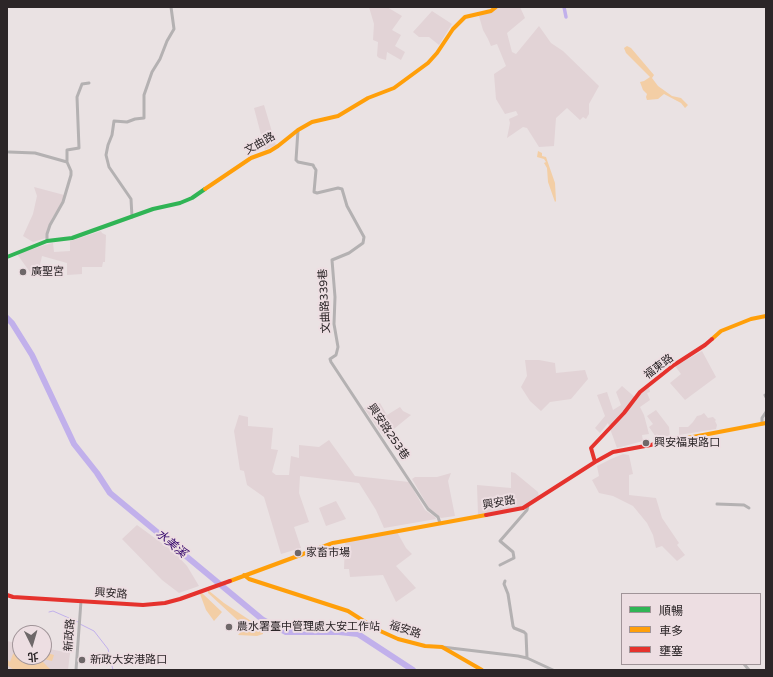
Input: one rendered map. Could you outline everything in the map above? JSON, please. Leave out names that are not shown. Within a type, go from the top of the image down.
[{"type":"street","points":[[132,217],[131,199],[109,167],[106,154],[114,121],[127,122],[144,118],[144,94],[152,72],[160,59],[167,41],[174,29],[171,7]]},
{"type":"street","name":"文曲路","points":[[7,257],[22,252],[47,240],[72,238],[153,209],[180,203],[192,198],[252,158],[278,146],[298,130],[312,122],[338,116],[368,98],[394,88],[428,63],[447,40],[453,29],[465,17],[496,7]]},
{"type":"street","points":[[47,240],[50,225],[63,202],[72,171],[67,162],[67,150],[79,148],[77,97],[82,84],[89,83]]},
{"type":"street","name":"文曲路339巷","points":[[298,130],[296,160],[298,162],[314,166],[316,170],[314,191],[317,193],[338,188],[342,189],[347,206],[364,237],[363,242],[349,253],[332,260],[335,297],[334,324],[338,350]]},
{"type":"street","points":[[9,152],[35,153],[67,162]]},
{"type":"street","name":"福東路","points":[[595,462],[592,456],[591,448],[624,413],[640,392],[665,372],[705,345],[721,331],[751,319],[766,317]]},
{"type":"street","name":"興安路253巷","points":[[338,350],[330,359],[331,362],[428,510],[438,517],[440,523]]},
{"type":"street","points":[[764,423],[762,418],[766,412]]},
{"type":"street","name":"興安路","points":[[7,595],[13,597],[154,605],[180,599],[333,543],[523,508],[613,452],[764,423]]},
{"type":"street","points":[[717,504],[744,506],[749,508]]},
{"type":"street","points":[[500,565],[514,558],[513,552],[500,541],[527,510],[528,505]]},
{"type":"street","points":[[250,573],[258,582]]},
{"type":"street","name":"福安路","points":[[244,575],[249,579],[348,610],[378,630],[398,639],[425,646],[497,652],[527,658],[554,670]]},
{"type":"street","points":[[505,581],[504,584],[508,594],[513,626],[526,634],[527,658]]},
{"type":"street","name":"新政路","points":[[76,670],[81,601]]},
{"type":"street","points":[[442,647],[480,669]]},
{"type":"shaded area","points":[[369,7],[387,7],[402,16],[392,30],[401,35],[395,46],[405,52],[401,60],[387,52],[386,60],[377,56],[378,42],[373,40],[374,24]]},
{"type":"shaded area","points":[[498,7],[520,7],[525,18],[507,33],[512,52],[516,54],[539,26],[551,43],[563,51],[599,86],[589,104],[589,114],[586,119],[583,117],[580,120],[567,108],[556,118],[554,146],[539,147],[527,128],[523,127],[507,138],[510,123],[509,119],[518,115],[516,111],[505,114],[496,99],[494,74],[506,66],[497,44],[491,46],[483,30],[479,16]]},
{"type":"shaded area","points":[[432,11],[452,24],[439,45],[429,37],[419,37],[413,32]]},
{"type":"shaded area","points":[[627,46],[631,48],[654,75],[652,78],[658,86],[672,96],[681,98],[688,105],[685,108],[681,103],[664,94],[658,99],[647,100],[647,94],[643,90],[640,82],[650,77],[626,53],[624,48]]},
{"type":"shaded area","points":[[264,105],[276,145],[265,150],[254,108]]},
{"type":"shaded area","points":[[538,151],[542,153],[542,156],[546,157],[555,183],[555,202],[548,182],[547,168],[544,163],[546,162],[544,159],[537,157]]},
{"type":"shaded area","points":[[34,187],[64,195],[62,204],[52,218],[46,238],[33,242],[23,236],[33,214],[37,196]]},
{"type":"shaded area","points":[[101,231],[106,235],[105,262],[103,262],[102,267],[82,267],[82,274],[67,275],[67,263],[42,256],[38,274],[32,275],[17,254],[53,243],[54,252],[70,251],[70,241]]},
{"type":"shaded area","points":[[702,351],[716,377],[685,400],[670,383],[681,374],[675,366]]},
{"type":"shaded area","points":[[525,360],[539,360],[555,363],[556,373],[585,370],[588,379],[571,399],[550,402],[541,411],[530,401],[521,387],[527,376]]},
{"type":"shaded area","points":[[622,386],[637,399],[641,393],[649,387],[650,392],[647,393],[650,400],[640,407],[644,415],[649,434],[642,435],[643,441],[617,448],[608,423],[600,433],[595,428],[605,416],[597,395],[607,392],[613,410],[621,405],[616,392]]},
{"type":"shaded area","points":[[380,403],[387,415],[400,407],[403,411],[411,415],[384,437],[364,408]]},
{"type":"shaded area","points":[[656,410],[669,427],[670,437],[658,440],[649,427],[653,424],[647,416]]},
{"type":"shaded area","points":[[704,413],[708,418],[713,417],[716,420],[716,429],[679,435],[679,427],[688,427],[697,416]]},
{"type":"shaded area","points":[[239,415],[248,417],[248,426],[273,428],[271,449],[278,450],[272,472],[276,475],[289,475],[291,456],[299,458],[299,445],[319,447],[329,440],[355,476],[409,482],[425,510],[436,519],[384,528],[376,510],[359,483],[300,476],[299,493],[309,522],[294,527],[301,548],[281,554],[264,497],[247,485],[244,471],[240,470],[234,431]]},
{"type":"shaded area","points":[[623,454],[629,455],[633,474],[629,475],[629,495],[656,498],[662,518],[679,543],[677,545],[685,555],[677,561],[662,546],[656,548],[653,535],[647,523],[633,506],[613,496],[599,493],[592,480],[599,476],[597,466]]},
{"type":"shaded area","points":[[511,472],[515,473],[538,492],[539,497],[521,507],[478,515],[477,485],[511,488]]},
{"type":"shaded area","points":[[451,473],[448,481],[455,516],[441,518],[429,508],[412,479],[415,477],[437,477]]},
{"type":"shaded area","points":[[336,501],[346,519],[326,526],[319,508]]},
{"type":"shaded area","points":[[137,525],[174,552],[187,566],[199,586],[179,593],[162,580],[122,539]]},
{"type":"shaded area","points":[[397,532],[406,548],[412,554],[396,566],[416,588],[396,602],[383,575],[350,577],[349,569],[344,569],[345,542]]},
{"type":"shaded area","points":[[208,590],[224,603],[263,629],[263,634],[257,636],[238,635],[245,627],[208,593]]},
{"type":"shaded area","points":[[202,593],[222,612],[214,621],[206,610],[200,594]]},
{"type":"shaded area","points":[[7,641],[12,642],[12,665],[52,665],[52,650],[70,653],[68,670],[7,670]]},
{"type":"shaded area","points":[[12,657],[12,665],[46,665],[51,670],[14,670],[7,665],[7,659],[10,662]]},
{"type":"waterway","points":[[564,7],[566,17]]},
{"type":"waterway","name":"水美溪","points":[[7,318],[12,323],[32,355],[74,444],[97,473],[110,493],[263,620],[286,632],[339,632],[358,634],[413,670]]},
{"type":"waterway","points":[[49,612],[53,611],[78,622]]},
{"type":"waterway","points":[[80,624],[94,631],[108,649],[113,670]]},
{"type":"traffic: fast","points":[[7,257],[47,241],[72,238],[153,209],[180,203],[192,198],[205,189]]},
{"type":"traffic: slow","points":[[205,189],[251,158],[270,151],[278,146],[298,130],[312,122],[338,116],[368,98],[394,88],[428,63],[437,53],[453,29],[465,17],[491,11],[496,7]]},
{"type":"traffic: slow","points":[[712,339],[721,331],[751,319],[766,316]]},
{"type":"traffic: slow","points":[[656,444],[766,423]]},
{"type":"traffic: slow","points":[[230,581],[333,543],[486,515]]},
{"type":"traffic: slow","points":[[244,575],[249,579],[348,611],[378,630],[398,639],[425,646],[442,647],[482,670]]},
{"type":"traffic: jam","points":[[595,462],[591,448],[624,413],[640,392],[674,365],[712,339]]},
{"type":"traffic: jam","points":[[486,515],[523,508],[613,452],[656,444]]},
{"type":"traffic: jam","points":[[7,595],[13,597],[143,605],[165,603],[180,599],[230,581]]},
{"type":"place","name":"廣聖宮","points":[[23,272]]},
{"type":"place","name":"興安福東路口","points":[[646,443]]},
{"type":"place","name":"家畜市場","points":[[298,553]]},
{"type":"place","name":"農水署臺中管理處大安工作站","points":[[229,627]]},
{"type":"place","name":"新政大安港路口","points":[[82,660]]}]
